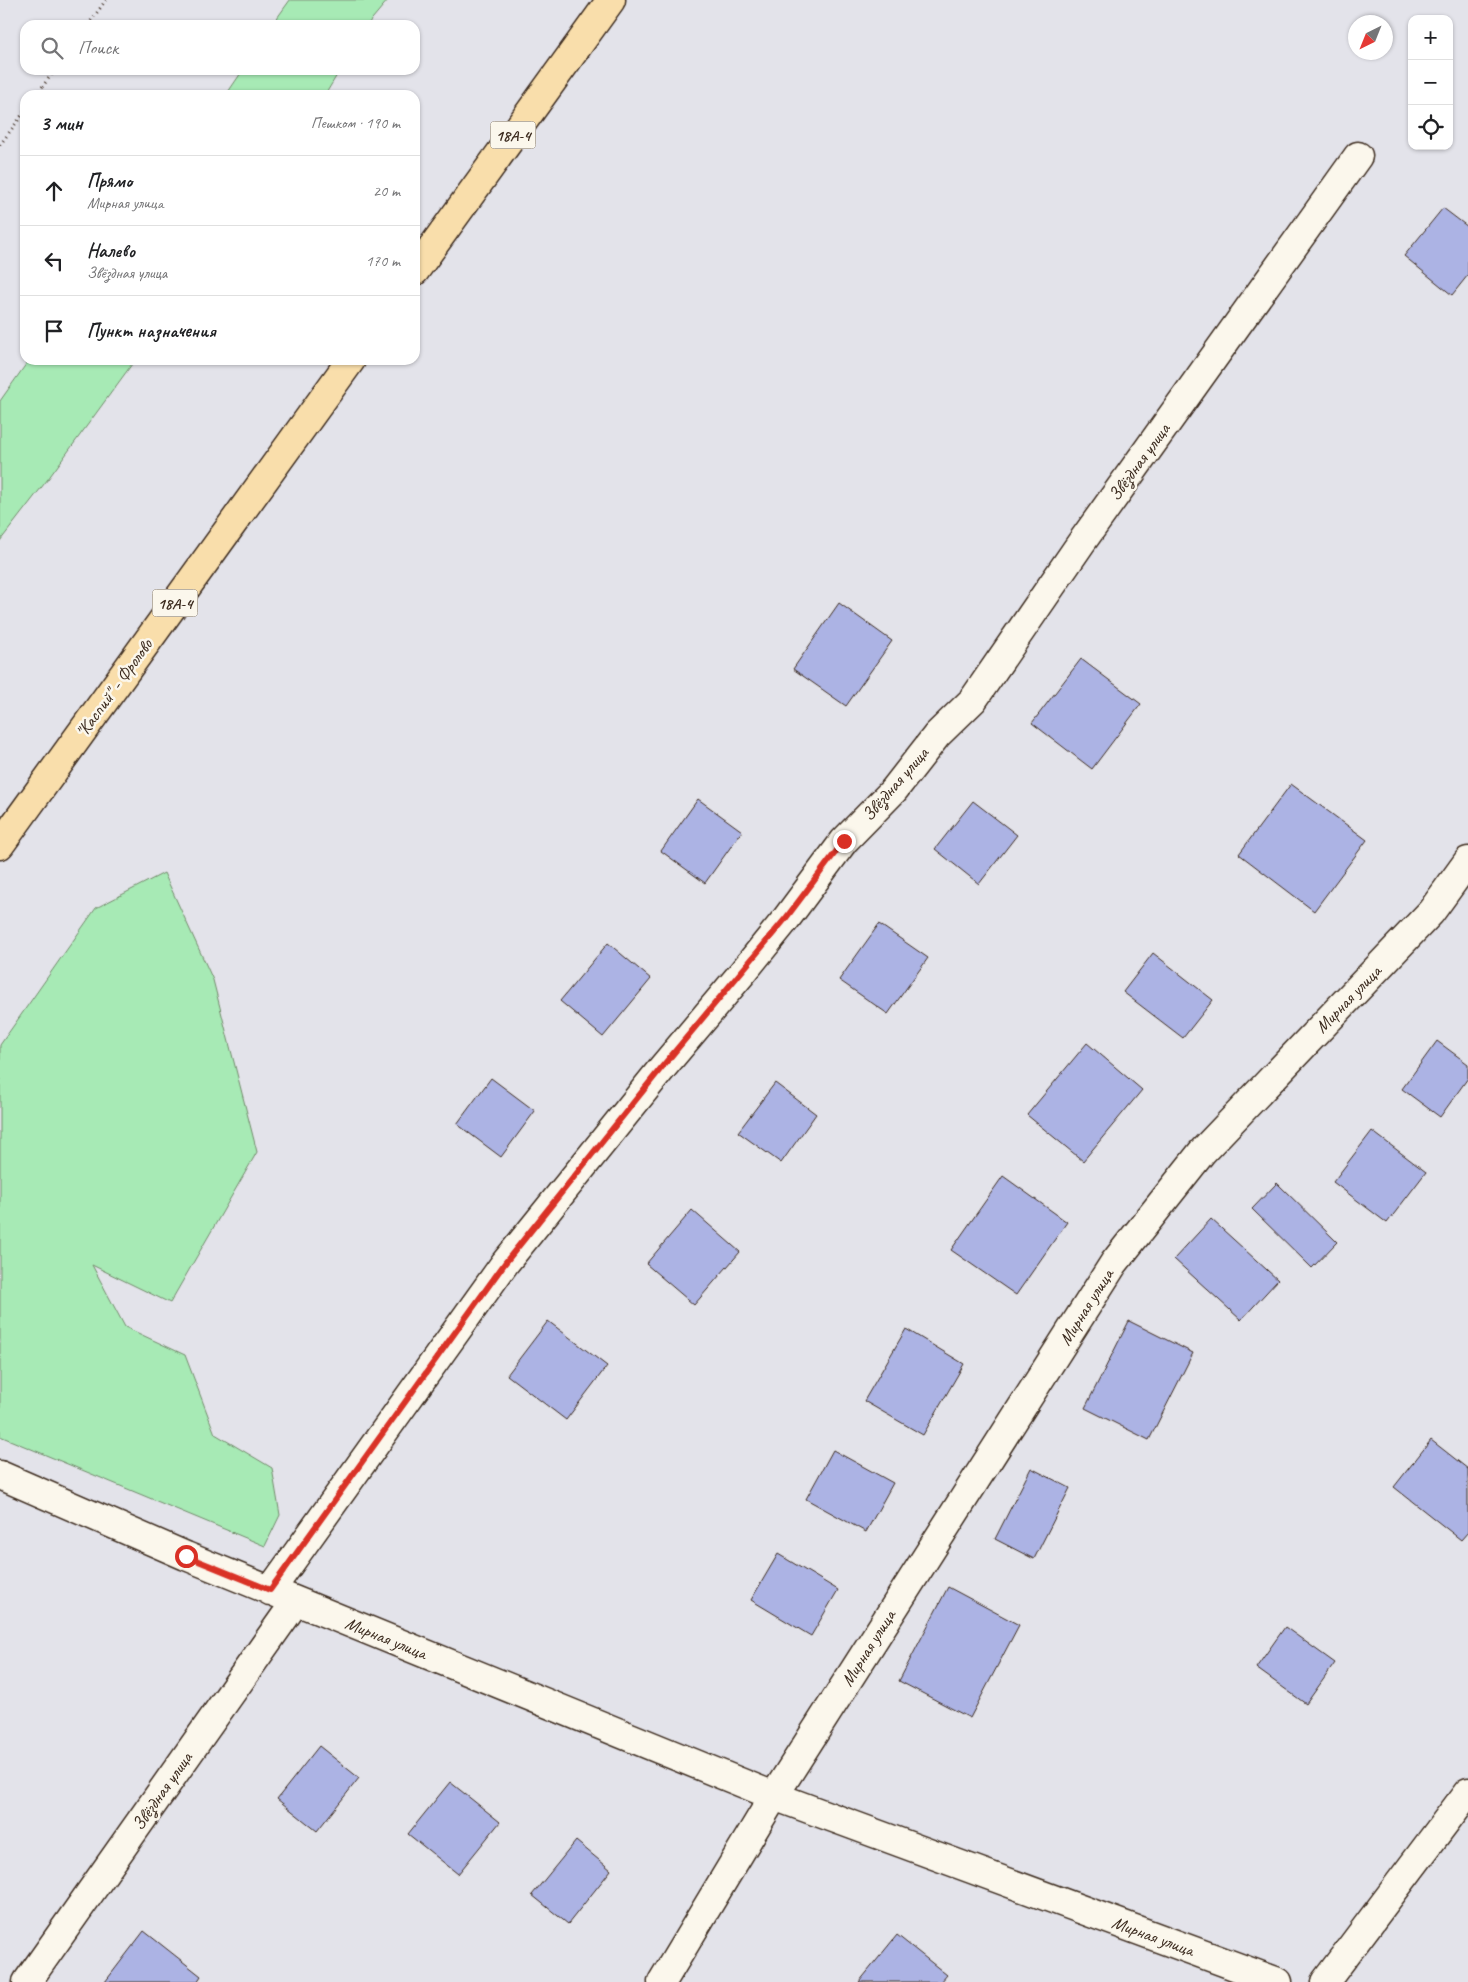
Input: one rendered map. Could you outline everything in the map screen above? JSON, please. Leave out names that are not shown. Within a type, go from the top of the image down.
[{"type":"main road","name":"18А-4","points":[[420,264],[611,0]]},
{"type":"main road","name":"\"Каспий\" - Фролово","points":[[0,845],[347,365]]},
{"type":"street","name":"Звёздная улица","points":[[270,1590],[505,1263],[662,1067],[786,918],[844,841],[894,790],[937,735],[973,700],[1081,544],[1358,156]]},
{"type":"street","name":"Мирная улица","points":[[662,1982],[774,1796],[1114,1263],[1202,1152],[1431,912],[1466,864]]},
{"type":"street","name":"Мирная улица","points":[[0,1475],[296,1601],[774,1796],[1278,1982]]},
{"type":"street","name":"Звёздная улица","points":[[28,1982],[296,1601]]},
{"type":"street","points":[[1325,1982],[1468,1792]]},
{"type":"path","points":[[92,20],[106,0]]},
{"type":"path","points":[[40,90],[51,75]]},
{"type":"path","points":[[0,145],[20,118]]},
{"type":"green space","points":[[290,0],[388,0],[371,20],[276,20]]},
{"type":"green space","points":[[240,75],[337,75],[328,90],[229,90]]},
{"type":"green space","points":[[25,365],[131,365],[0,541],[0,401]]},
{"type":"green space","points":[[164,873],[213,980],[257,1152],[170,1303],[92,1265],[125,1327],[185,1355],[215,1434],[272,1468],[280,1515],[265,1546],[0,1436],[0,1045],[96,908]]},
{"type":"building","points":[[1443,208],[1468,227],[1468,275],[1452,295],[1404,256]]},
{"type":"building","points":[[839,603],[892,641],[846,706],[793,669]]},
{"type":"building","points":[[1081,659],[1141,704],[1092,769],[1032,723]]},
{"type":"building","points":[[1291,784],[1367,840],[1314,911],[1239,854]]},
{"type":"building","points":[[698,799],[742,831],[705,883],[661,851]]},
{"type":"building","points":[[973,801],[1017,835],[979,884],[935,849]]},
{"type":"building","points":[[879,924],[928,958],[888,1014],[839,980]]},
{"type":"building","points":[[608,943],[651,979],[603,1037],[560,1001]]},
{"type":"building","points":[[1153,953],[1213,1000],[1183,1038],[1123,992]]},
{"type":"building","points":[[1437,1041],[1468,1064],[1468,1078],[1440,1117],[1402,1089]]},
{"type":"building","points":[[1087,1043],[1142,1090],[1083,1161],[1027,1115]]},
{"type":"building","points":[[491,1078],[535,1111],[501,1157],[457,1124]]},
{"type":"building","points":[[775,1083],[816,1114],[781,1163],[738,1132]]},
{"type":"building","points":[[1372,1131],[1426,1172],[1387,1223],[1333,1182]]},
{"type":"building","points":[[1003,1176],[1067,1222],[1016,1295],[951,1250]]},
{"type":"building","points":[[1277,1183],[1337,1242],[1312,1268],[1252,1209]]},
{"type":"building","points":[[692,1210],[740,1252],[694,1305],[646,1264]]},
{"type":"building","points":[[1211,1219],[1278,1280],[1241,1320],[1174,1259]]},
{"type":"building","points":[[548,1321],[607,1366],[566,1420],[507,1375]]},
{"type":"building","points":[[1129,1321],[1193,1353],[1149,1440],[1085,1408]]},
{"type":"building","points":[[906,1329],[964,1364],[923,1435],[864,1401]]},
{"type":"building","points":[[1431,1440],[1468,1469],[1468,1532],[1461,1540],[1394,1487]]},
{"type":"building","points":[[833,1450],[893,1483],[866,1532],[806,1499]]},
{"type":"building","points":[[1031,1468],[1070,1488],[1034,1559],[995,1539]]},
{"type":"building","points":[[778,1554],[838,1590],[811,1636],[751,1600]]},
{"type":"building","points":[[948,1587],[1019,1625],[970,1718],[899,1681]]},
{"type":"building","points":[[1285,1627],[1335,1663],[1306,1704],[1256,1668]]},
{"type":"building","points":[[319,1746],[359,1778],[317,1831],[277,1799]]},
{"type":"building","points":[[450,1782],[500,1822],[458,1874],[408,1834]]},
{"type":"building","points":[[576,1841],[611,1870],[568,1924],[532,1895]]},
{"type":"building","points":[[144,1931],[201,1976],[197,1982],[105,1982]]},
{"type":"building","points":[[897,1935],[947,1975],[941,1982],[859,1982]]},
{"type":"route","points":[[186,1556],[270,1590],[505,1263],[662,1067],[743,972],[844,841]]}]
